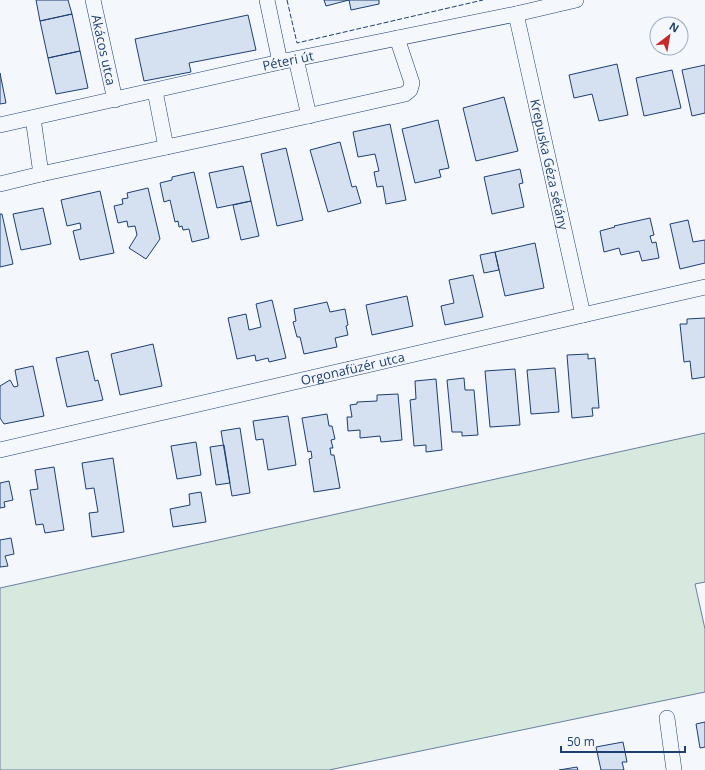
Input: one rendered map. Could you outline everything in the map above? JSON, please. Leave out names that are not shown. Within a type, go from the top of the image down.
[{"type":"street","name":"Akácos utca","points":[[93,0],[115,100]]},
{"type":"street","points":[[267,0],[280,62]]},
{"type":"street","name":"Péteri út","points":[[0,125],[280,62],[516,14],[535,4],[576,0]]},
{"type":"street","name":"Krepuska Géza sétány","points":[[516,14],[583,314]]},
{"type":"street","points":[[0,184],[405,94],[410,90],[412,83],[397,38]]},
{"type":"street","points":[[296,59],[309,116]]},
{"type":"street","points":[[155,91],[166,148]]},
{"type":"street","points":[[33,118],[41,174]]},
{"type":"street","name":"Orgonafüzér utca","points":[[0,450],[705,287]]},
{"type":"street","points":[[667,718],[674,770]]},
{"type":"shaded area","points":[[705,433],[705,582],[695,584],[705,629],[705,692],[329,770],[0,770],[0,588]]},
{"type":"building","points":[[36,0],[68,0],[72,14],[40,21]]},
{"type":"building","points":[[324,0],[349,0],[326,6]]},
{"type":"building","points":[[349,0],[379,0],[379,4],[351,10]]},
{"type":"building","points":[[72,14],[80,51],[48,58],[40,21]]},
{"type":"building","points":[[248,15],[256,50],[189,63],[191,72],[144,81],[135,39]]},
{"type":"building","points":[[80,51],[88,88],[56,94],[48,58]]},
{"type":"building","points":[[617,64],[628,115],[599,121],[592,94],[574,98],[569,75]]},
{"type":"building","points":[[705,65],[705,113],[692,116],[682,70]]},
{"type":"building","points":[[672,70],[681,108],[644,116],[636,78]]},
{"type":"building","points":[[0,73],[6,103],[0,104]]},
{"type":"building","points":[[504,97],[518,151],[476,161],[463,108]]},
{"type":"building","points":[[438,120],[449,168],[439,170],[441,177],[415,183],[402,129]]},
{"type":"building","points":[[390,124],[406,200],[386,204],[383,186],[377,187],[374,172],[379,171],[375,154],[358,157],[353,132]]},
{"type":"building","points":[[340,142],[352,187],[356,186],[361,203],[328,212],[310,150]]},
{"type":"building","points":[[286,148],[303,220],[277,226],[261,154]]},
{"type":"building","points":[[243,166],[251,201],[217,208],[209,173]]},
{"type":"building","points":[[520,169],[523,183],[519,184],[524,207],[492,214],[484,177]]},
{"type":"building","points":[[194,172],[209,238],[192,242],[189,229],[183,230],[182,226],[179,227],[178,221],[175,222],[170,200],[164,202],[160,183],[172,180],[172,177]]},
{"type":"building","points":[[148,188],[160,239],[146,259],[129,248],[137,235],[135,226],[128,227],[127,221],[118,223],[114,206],[123,204],[122,199],[128,198],[127,193]]},
{"type":"building","points":[[100,191],[114,253],[80,260],[73,231],[81,229],[80,223],[67,226],[61,200]]},
{"type":"building","points":[[251,201],[259,236],[241,240],[233,205]]},
{"type":"building","points":[[43,208],[51,244],[21,250],[13,214]]},
{"type":"building","points":[[0,214],[2,214],[13,264],[0,267]]},
{"type":"building","points":[[650,218],[654,235],[650,236],[652,243],[656,242],[659,258],[642,261],[639,251],[621,255],[619,248],[604,252],[600,231],[615,227],[614,226]]},
{"type":"building","points":[[688,220],[693,242],[705,240],[705,263],[680,269],[670,224]]},
{"type":"building","points":[[535,243],[544,288],[505,296],[495,252]]},
{"type":"building","points":[[495,252],[499,270],[484,273],[480,255]]},
{"type":"building","points":[[473,275],[483,317],[445,325],[441,306],[454,303],[449,280]]},
{"type":"building","points":[[407,296],[413,326],[372,335],[366,305]]},
{"type":"building","points":[[272,300],[286,358],[269,362],[268,358],[256,361],[255,355],[237,359],[228,318],[246,314],[249,330],[261,327],[256,304]]},
{"type":"building","points":[[327,302],[330,312],[345,309],[348,335],[335,338],[337,347],[304,354],[300,337],[297,337],[293,322],[296,321],[294,309]]},
{"type":"building","points":[[705,318],[705,377],[692,379],[690,361],[684,362],[680,324],[687,324],[687,319]]},
{"type":"building","points":[[153,344],[162,386],[120,395],[111,354]]},
{"type":"building","points":[[88,351],[95,381],[98,380],[103,400],[67,407],[56,358]]},
{"type":"building","points":[[588,354],[588,359],[595,358],[599,408],[592,408],[593,416],[572,418],[567,355]]},
{"type":"building","points":[[33,366],[44,416],[4,424],[0,418],[0,386],[10,380],[14,387],[18,386],[15,370]]},
{"type":"building","points":[[555,368],[559,412],[531,414],[527,370]]},
{"type":"building","points":[[515,369],[520,425],[490,427],[485,371]]},
{"type":"building","points":[[464,378],[465,390],[474,390],[478,435],[462,436],[462,432],[452,432],[447,380]]},
{"type":"building","points":[[436,379],[442,450],[426,452],[426,445],[414,446],[410,400],[416,399],[415,381]]},
{"type":"building","points":[[398,394],[402,440],[381,442],[380,436],[360,438],[360,430],[348,431],[347,417],[352,417],[350,405],[357,404],[357,402],[377,401],[377,395]]},
{"type":"building","points":[[327,414],[329,426],[332,426],[335,439],[331,440],[333,448],[330,448],[331,455],[334,455],[340,488],[314,492],[309,459],[312,458],[311,451],[308,452],[302,418]]},
{"type":"building","points":[[288,416],[296,465],[268,470],[263,439],[256,440],[253,421]]},
{"type":"building","points":[[240,428],[250,493],[232,496],[221,431]]},
{"type":"building","points":[[196,442],[201,475],[177,479],[171,446]]},
{"type":"building","points":[[224,445],[230,483],[216,485],[210,447]]},
{"type":"building","points":[[113,458],[124,532],[92,537],[89,513],[98,512],[94,488],[86,489],[82,463]]},
{"type":"building","points":[[54,467],[64,530],[45,533],[43,524],[36,525],[30,490],[38,489],[35,470]]},
{"type":"building","points":[[9,481],[13,500],[4,502],[5,507],[0,508],[0,483]]},
{"type":"building","points":[[201,492],[206,522],[173,527],[170,509],[190,505],[189,494]]},
{"type":"building","points":[[11,538],[14,554],[5,556],[8,566],[0,567],[0,540]]},
{"type":"building","points":[[705,722],[705,747],[700,748],[696,724]]},
{"type":"building","points":[[623,742],[627,762],[622,762],[624,770],[601,770],[596,747]]},
{"type":"building","points":[[577,767],[578,770],[559,770]]},
{"type":"fence","points":[[287,0],[297,43],[483,0]]}]
